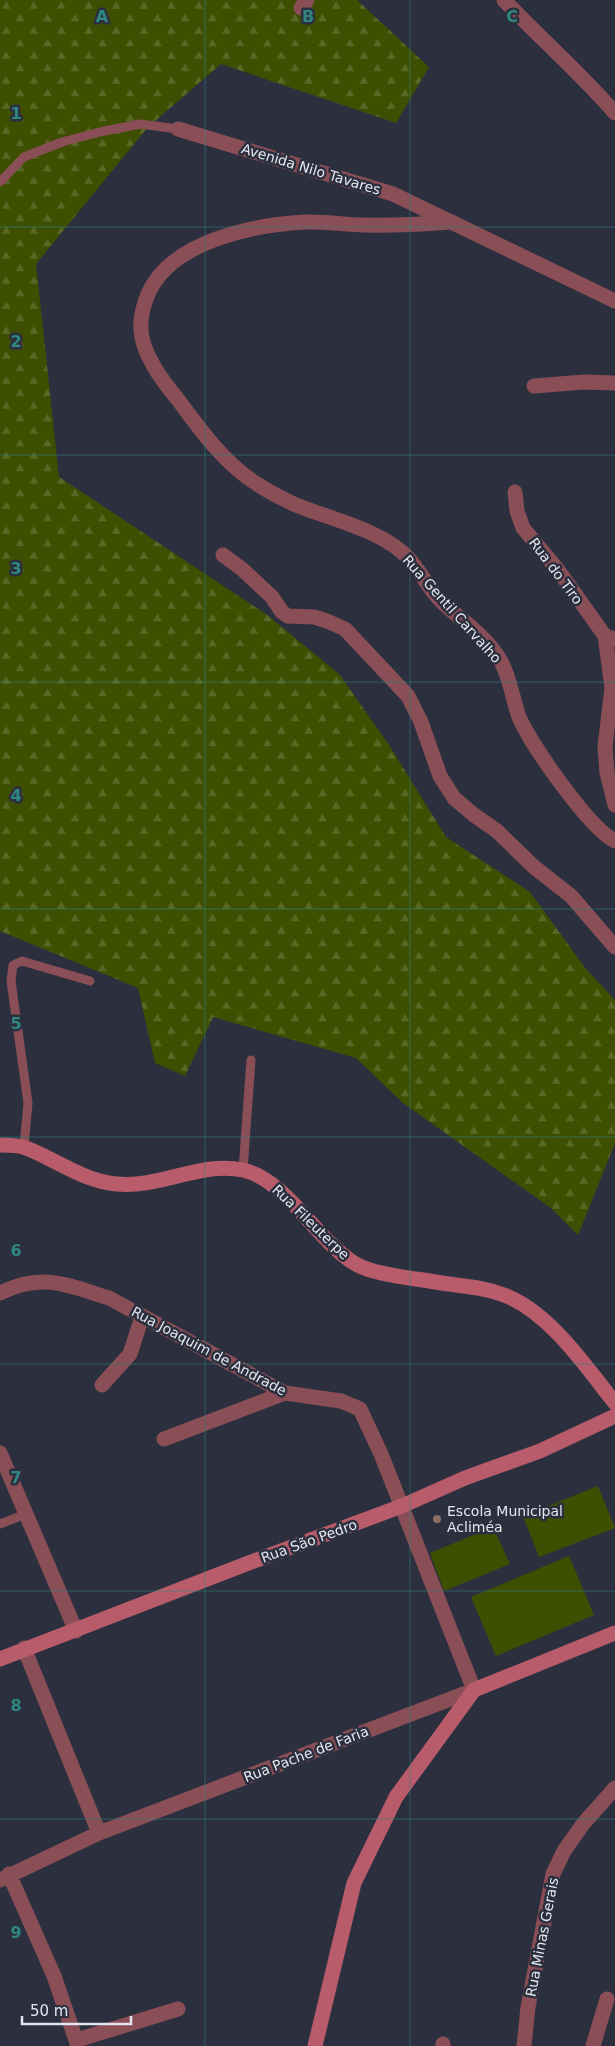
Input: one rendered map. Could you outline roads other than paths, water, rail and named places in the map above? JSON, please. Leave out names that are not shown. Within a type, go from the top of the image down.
[{"type":"street","points":[[504,0],[539,37],[584,78],[615,113]]},
{"type":"street","name":"Avenida Nilo Tavares","points":[[178,129],[392,194],[615,301]]},
{"type":"street","name":"Rua Gentil Carvalho","points":[[452,222],[364,226],[306,222],[248,229],[215,239],[166,267],[152,285],[140,312],[142,346],[155,370],[200,429],[232,466],[258,485],[294,504],[348,524],[387,542],[408,557],[440,600],[501,660],[520,719],[537,751],[589,819],[615,842]]},
{"type":"street","points":[[534,386],[584,382],[615,383]]},
{"type":"street","name":"Rua do Tiro","points":[[515,492],[517,511],[523,528],[610,638]]},
{"type":"street","points":[[223,556],[242,569],[272,597],[282,612],[288,616],[314,617],[345,629],[408,696],[421,722],[440,776],[454,798],[497,831],[534,867],[571,896],[615,947]]},
{"type":"street","points":[[610,638],[612,688],[605,746],[607,773],[615,805]]},
{"type":"street","name":"Rua Fileuterpe","points":[[0,1144],[24,1147],[86,1178],[116,1184],[148,1184],[214,1167],[243,1170],[266,1180],[292,1203],[338,1253],[357,1265],[385,1274],[488,1291],[508,1296],[525,1306],[545,1322],[570,1348],[615,1403]]},
{"type":"street","name":"Rua Joaquim de Andrade","points":[[0,1293],[23,1283],[46,1280],[109,1298],[285,1393],[341,1401],[360,1409],[402,1506],[474,1690]]},
{"type":"street","points":[[102,1385],[130,1354],[142,1317]]},
{"type":"street","points":[[164,1439],[285,1393]]},
{"type":"street","name":"Rua São Pedro","points":[[0,1659],[24,1648],[76,1631],[246,1564],[402,1506],[466,1478],[540,1451],[615,1416]]},
{"type":"street","points":[[0,1453],[76,1631]]},
{"type":"street","name":"Rua Pache de Faria","points":[[5,1877],[99,1833],[474,1690],[615,1633]]},
{"type":"street","points":[[24,1648],[99,1833]]},
{"type":"street","points":[[315,2046],[354,1883],[396,1797],[474,1690]]},
{"type":"street","name":"Rua Minas Gerais","points":[[524,2046],[528,2006],[553,1874],[564,1851],[574,1837],[615,1788]]},
{"type":"street","points":[[5,1877],[54,1976],[77,2043],[178,2009]]},
{"type":"street","points":[[593,2046],[607,1999]]},
{"type":"lane","name":"Avenida Nilo Tavares","points":[[0,182],[24,157],[62,142],[140,124],[178,129]]},
{"type":"lane","points":[[24,1147],[28,1103],[11,981],[13,965],[22,961],[90,981]]},
{"type":"lane","points":[[243,1170],[251,1060]]},
{"type":"lane","points":[[0,1524],[26,1514]]},
{"type":"place","name":"Escola Municipal Acliméa","points":[[437,1519]]}]
